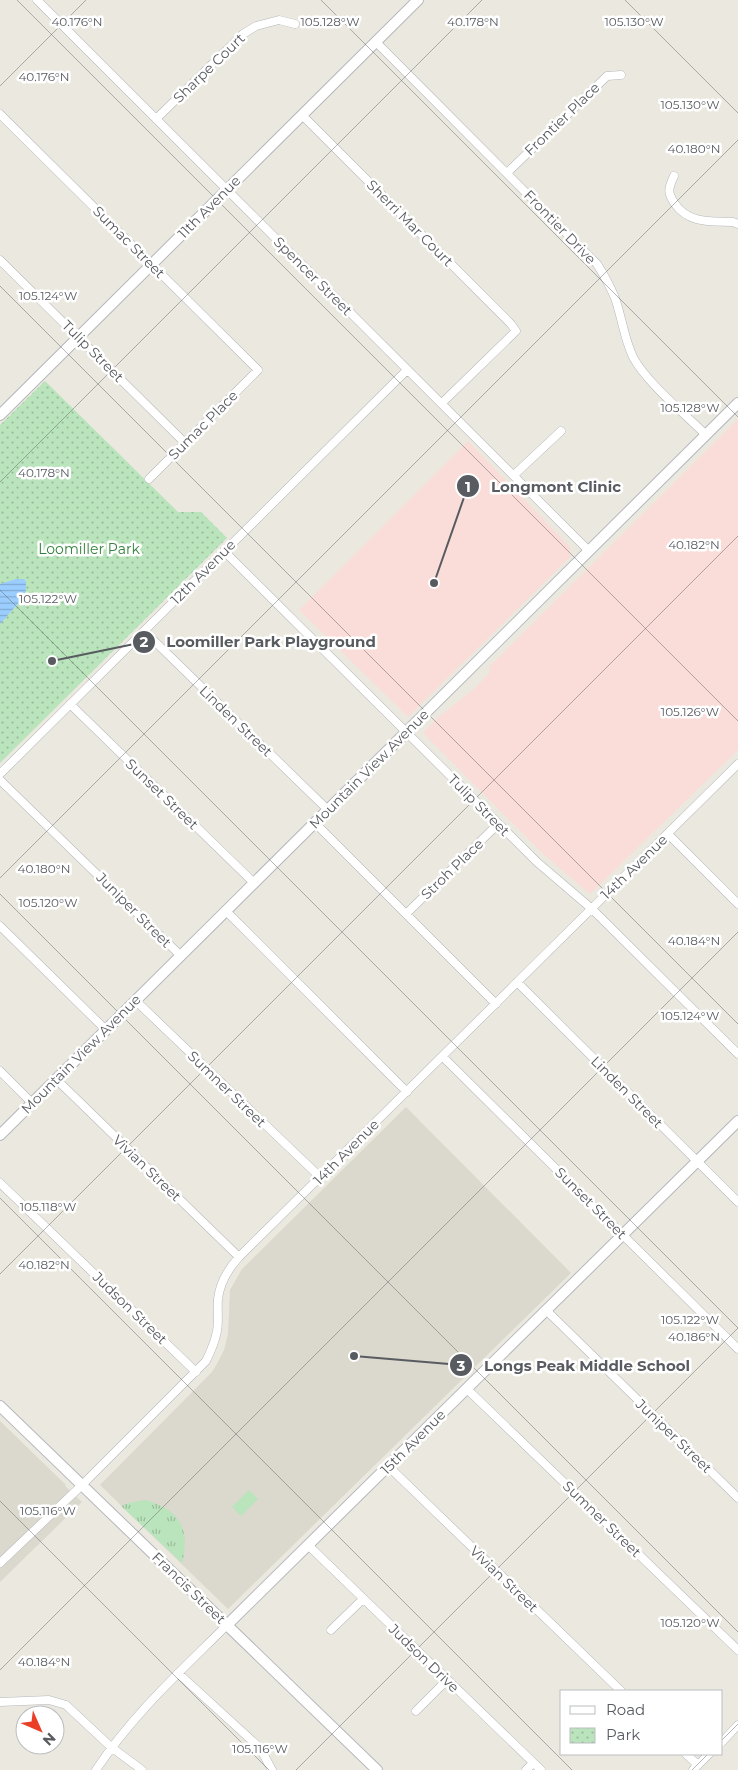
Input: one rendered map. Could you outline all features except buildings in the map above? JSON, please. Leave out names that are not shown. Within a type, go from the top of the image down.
[{"type":"street","name":"Spencer Street","points":[[37,0],[589,551]]},
{"type":"street","points":[[44,6],[50,0]]},
{"type":"street","name":"11th Avenue","points":[[2,410],[152,265],[417,0]]},
{"type":"street","name":"Sharpe Court","points":[[156,119],[243,34],[256,26],[278,20],[295,24]]},
{"type":"street","name":"Frontier Drive","points":[[376,42],[597,264],[608,280],[627,344],[634,359],[646,376],[706,435]]},
{"type":"street","name":"Frontier Place","points":[[507,173],[606,76],[621,75]]},
{"type":"street","name":"Sumac Street","points":[[0,114],[258,370]]},
{"type":"street","name":"Sherri Mar Court","points":[[302,115],[516,331],[442,404]]},
{"type":"street","points":[[674,176],[669,186],[669,195],[679,211],[687,217],[696,220],[733,222],[738,224]]},
{"type":"street","name":"Tulip Street","points":[[0,260],[185,443]]},
{"type":"street","name":"Sumac Place","points":[[148,479],[258,370]]},
{"type":"street","name":"12th Avenue","points":[[0,774],[407,370]]},
{"type":"street","name":"Mountain View Avenue","points":[[0,1135],[738,403]]},
{"type":"street","points":[[514,475],[561,431]]},
{"type":"street","name":"Tulip Street","points":[[224,551],[498,824],[537,862],[592,909],[738,1054]]},
{"type":"street","name":"Linden Street","points":[[144,631],[328,810]]},
{"type":"street","name":"Sunset Street","points":[[70,704],[254,884]]},
{"type":"street","name":"14th Avenue","points":[[0,1563],[82,1485],[206,1361],[214,1346],[218,1329],[218,1299],[222,1283],[228,1269],[238,1257],[738,764]]},
{"type":"street","name":"Juniper Street","points":[[0,780],[181,956]]},
{"type":"street","points":[[315,823],[496,1004]]},
{"type":"street","name":"Stroh Place","points":[[406,914],[498,824]]},
{"type":"street","points":[[668,834],[738,904]]},
{"type":"street","points":[[226,911],[407,1092]]},
{"type":"street","points":[[0,926],[106,1030]]},
{"type":"street","name":"Linden Street","points":[[517,982],[738,1202]]},
{"type":"street","name":"Sumner Street","points":[[136,1001],[320,1177]]},
{"type":"street","name":"Sunset Street","points":[[443,1056],[738,1349]]},
{"type":"street","points":[[0,1071],[32,1103]]},
{"type":"street","name":"Vivian Street","points":[[56,1080],[238,1257]]},
{"type":"street","name":"15th Avenue","points":[[96,1770],[111,1747],[178,1673],[738,1121]]},
{"type":"street","name":"Judson Street","points":[[0,1182],[196,1372]]},
{"type":"street","name":"Juniper Street","points":[[546,1310],[738,1498]]},
{"type":"street","name":"Sumner Street","points":[[467,1389],[738,1650]]},
{"type":"street","name":"Francis Street","points":[[0,1406],[378,1770]]},
{"type":"street","name":"Vivian Street","points":[[388,1466],[620,1690]]},
{"type":"street","name":"Judson Drive","points":[[308,1545],[541,1770]]},
{"type":"street","points":[[331,1630],[363,1599]]},
{"type":"street","points":[[178,1673],[260,1748],[272,1770]]},
{"type":"street","points":[[416,1711],[447,1680]]},
{"type":"street","points":[[0,1702],[49,1700],[66,1705],[111,1747],[142,1770]]},
{"type":"street","points":[[723,1741],[738,1726]]},
{"type":"street","points":[[687,1755],[695,1768],[708,1755]]},
{"type":"street","points":[[526,1770],[533,1763]]},
{"type":"shaded area","points":[[738,419],[738,750],[590,894],[542,853],[424,732],[437,718],[475,688],[490,672],[489,667]]},
{"type":"shaded area","points":[[468,441],[570,547],[570,557],[408,717],[299,610]]},
{"type":"shaded area","points":[[406,1107],[571,1273],[228,1609],[100,1485],[212,1372],[224,1350],[228,1334],[230,1290],[242,1269]]},
{"type":"shaded area","points":[[0,1421],[82,1502],[0,1582]]},
{"type":"green space","name":"Loomiller Park","points":[[45,381],[178,512],[201,512],[227,538],[0,763],[0,425]]},
{"type":"green space","points":[[249,1490],[258,1499],[241,1516],[232,1507]]},
{"type":"green space","points":[[145,1500],[166,1509],[180,1522],[185,1540],[182,1563],[121,1506]]},
{"type":"water","points":[[16,579],[24,579],[26,590],[23,598],[0,624],[0,584]]},
{"type":"place","name":"Longmont Clinic","points":[[434,583]]},
{"type":"place","name":"Loomiller Park Playground","points":[[52,661]]},
{"type":"place","name":"Longs Peak Middle School","points":[[354,1356]]}]
